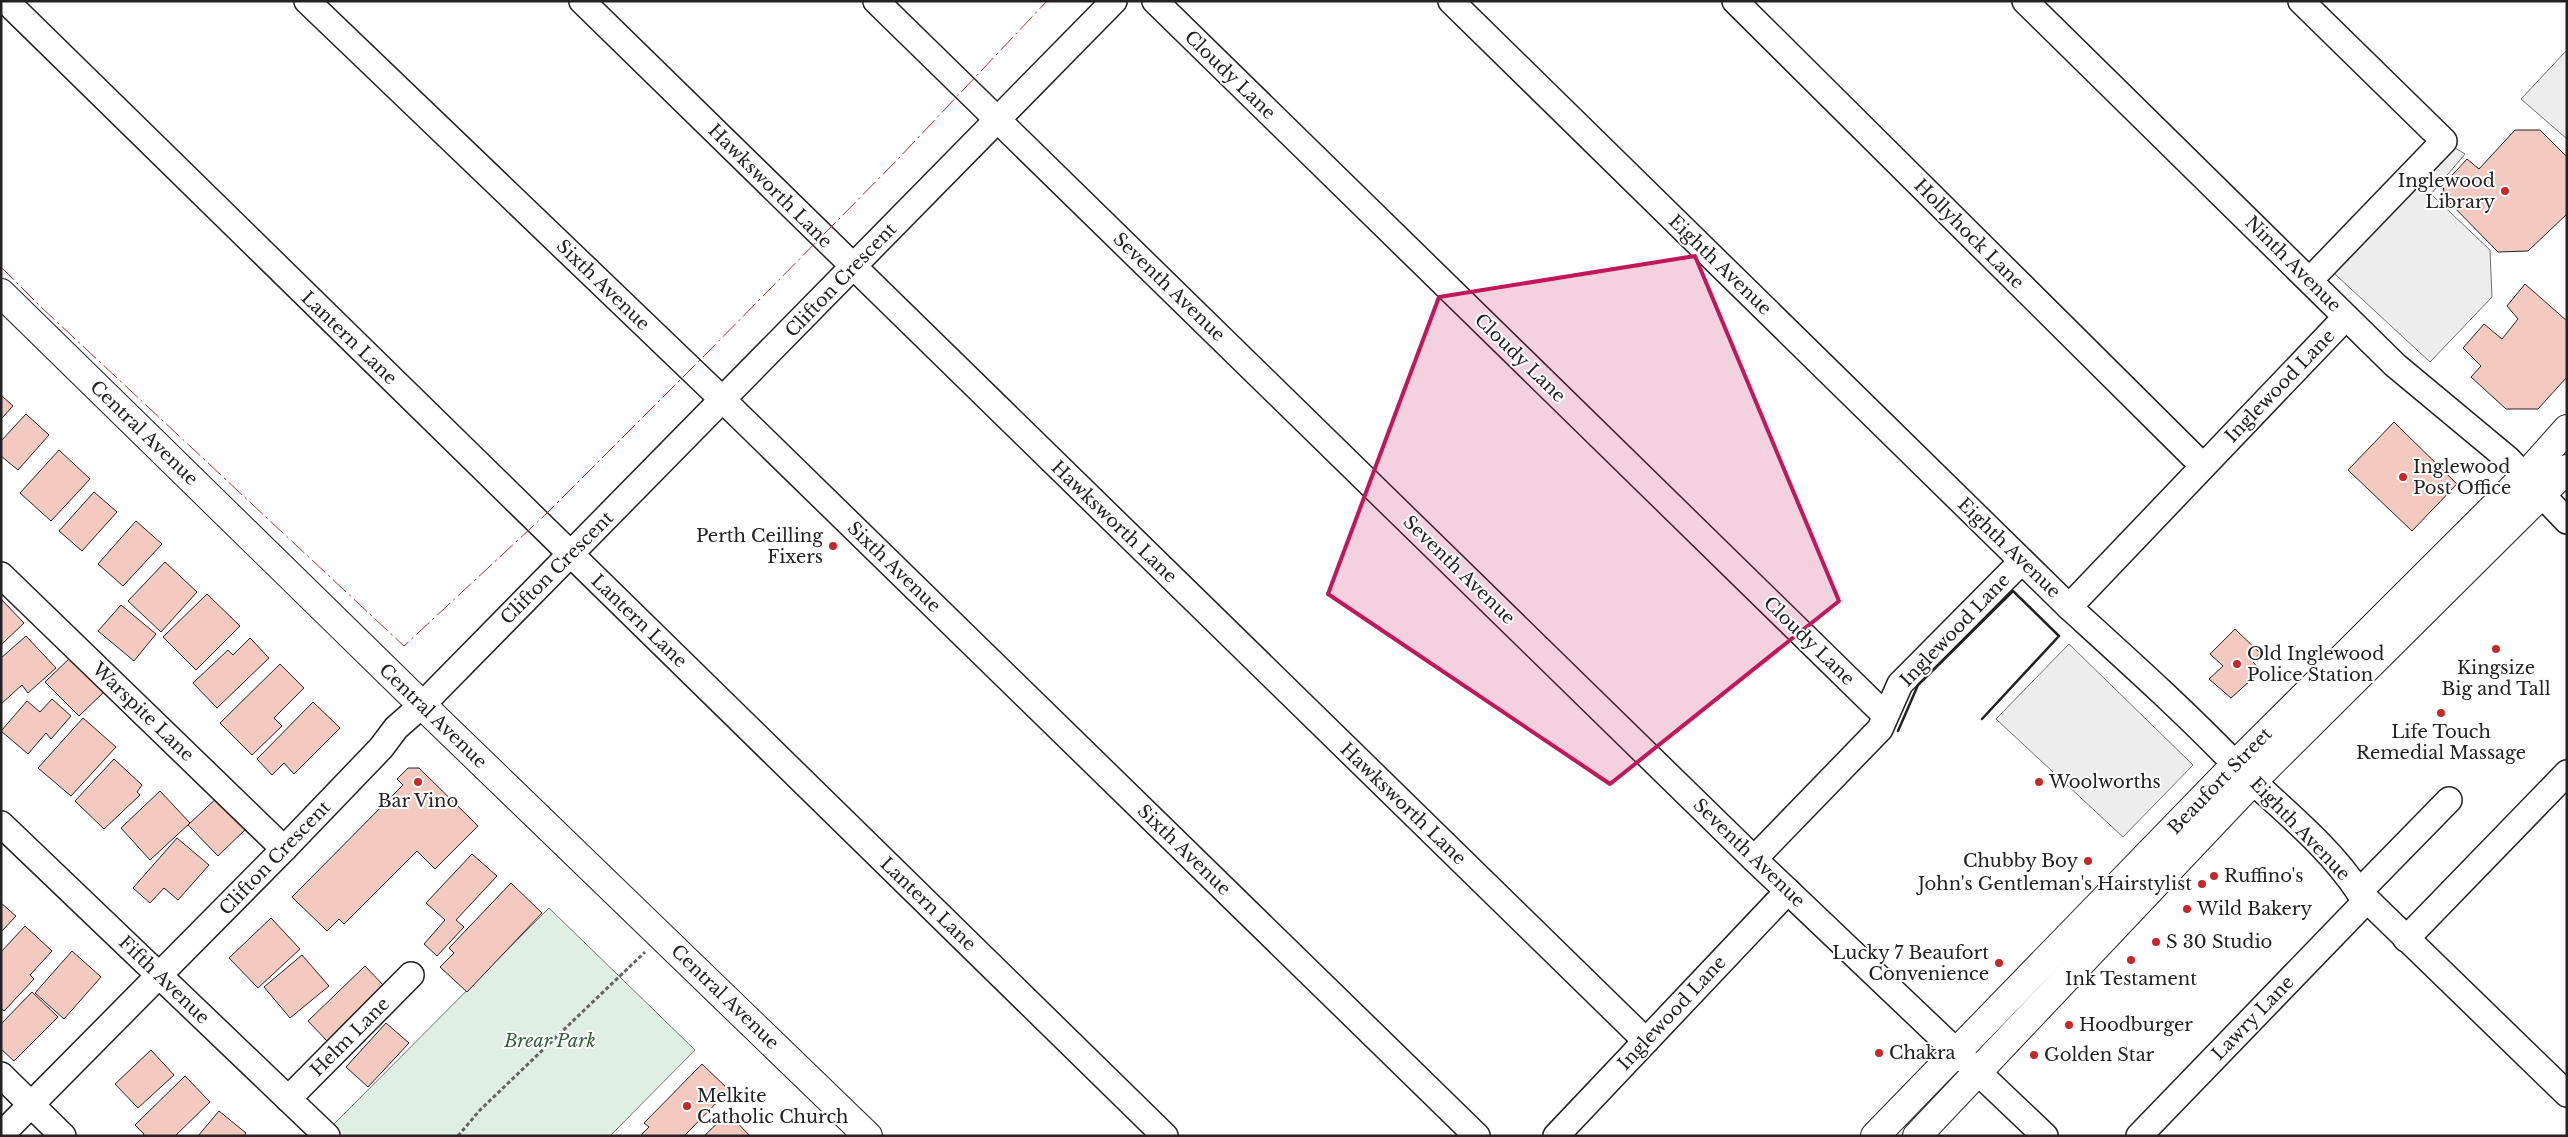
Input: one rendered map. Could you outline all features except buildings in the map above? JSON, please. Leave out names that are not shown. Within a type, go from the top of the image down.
[{"type":"main road","name":"Central Avenue","points":[[1,293],[422,706],[868,1136]]},
{"type":"main road","name":"Beaufort Street","points":[[1875,1136],[1957,1052],[2245,772],[2533,486],[2567,429]]},
{"type":"main road","name":"Beaufort Street","points":[[2533,486],[2567,469]]},
{"type":"main road","name":"Beaufort Street","points":[[1916,1136],[1979,1072],[2245,772]]},
{"type":"street","name":"Lantern Lane","points":[[6,1],[1165,1136]]},
{"type":"street","name":"Sixth Avenue","points":[[307,1],[723,400],[1478,1136]]},
{"type":"street","name":"Hawksworth Lane","points":[[582,1],[853,268],[1646,1041]]},
{"type":"street","name":"Seventh Avenue","points":[[876,1],[1754,859],[2045,1136]]},
{"type":"street","name":"Clifton Crescent","points":[[1,1135],[284,849],[381,748],[396,728],[422,706],[1114,1]]},
{"type":"street","name":"Cloudy Lane","points":[[1154,1],[1885,715]]},
{"type":"street","name":"Eighth Avenue","points":[[1451,1],[2068,607],[2142,673],[2344,868],[2363,896],[2567,1094]]},
{"type":"street","name":"Hollyhock Lane","points":[[1735,1],[2203,466]]},
{"type":"street","name":"Ninth Avenue","points":[[2025,1],[2395,365],[2533,486],[2567,521]]},
{"type":"street","points":[[2301,1],[2444,141],[2310,280]]},
{"type":"street","name":"Inglewood Lane","points":[[2068,607],[2346,317]]},
{"type":"street","name":"Inglewood Lane","points":[[1754,859],[1880,729],[1900,684],[2022,561]]},
{"type":"street","name":"Warspite Lane","points":[[1,575],[284,849]]},
{"type":"street","points":[[2406,939],[2567,773]]},
{"type":"street","name":"Lawry Lane","points":[[2139,1136],[2363,896],[2449,800]]},
{"type":"street","name":"Fifth Avenue","points":[[1,824],[327,1136]]},
{"type":"street","name":"Inglewood Lane","points":[[1556,1136],[1788,891]]},
{"type":"street","name":"Helm Lane","points":[[288,1099],[412,975]]},
{"type":"street","points":[[1,1075],[63,1136]]},
{"type":"path","points":[[458,1136],[480,1110],[662,937]]},
{"type":"highlighted area","points":[[1695,256],[1839,601],[1610,784],[1328,594],[1439,297]]},
{"type":"green space","name":"Brear Park","points":[[549,908],[695,1050],[610,1136],[327,1136],[325,1133]]},
{"type":"shaded area","points":[[2567,50],[2567,139],[2521,99]]},
{"type":"shaded area","points":[[2444,141],[2465,154],[2431,194],[2490,250],[2492,297],[2430,362],[2324,264]]},
{"type":"shaded area","points":[[2069,644],[2193,765],[2123,837],[1996,719]]},
{"type":"wall","points":[[1898,731],[1918,685],[2013,591],[2059,636],[1982,719]]},
{"type":"power","points":[[1,267],[41,307],[404,646],[546,514],[703,357],[898,159],[1047,1]]},
{"type":"place","name":"Inglewood Library","points":[[2505,191]]},
{"type":"place","name":"Inglewood Post Office","points":[[2403,477]]},
{"type":"place","name":"Perth Ceilling Fixers","points":[[833,546]]},
{"type":"place","name":"Kingsize Big and Tall","points":[[2496,649]]},
{"type":"place","name":"Old Inglewood Police Station","points":[[2237,664]]},
{"type":"place","name":"Life Touch Remedial Massage","points":[[2441,713]]},
{"type":"place","name":"Bar Vino","points":[[418,782]]},
{"type":"place","name":"Woolworths","points":[[2039,782]]},
{"type":"place","name":"Chubby Boy","points":[[2088,861]]},
{"type":"place","name":"Ruffino's","points":[[2214,876]]},
{"type":"place","name":"John's Gentleman's Hairstylist","points":[[2202,884]]},
{"type":"place","name":"Wild Bakery","points":[[2187,909]]},
{"type":"place","name":"S 30 Studio","points":[[2156,942]]},
{"type":"place","name":"Ink Testament","points":[[2131,960]]},
{"type":"place","name":"Lucky 7 Beaufort Convenience","points":[[1999,963]]},
{"type":"place","name":"Hoodburger","points":[[2069,1025]]},
{"type":"place","name":"Chakra","points":[[1879,1053]]},
{"type":"place","name":"Golden Star","points":[[2034,1055]]},
{"type":"place","name":"Melkite Catholic Church","points":[[687,1106]]}]
